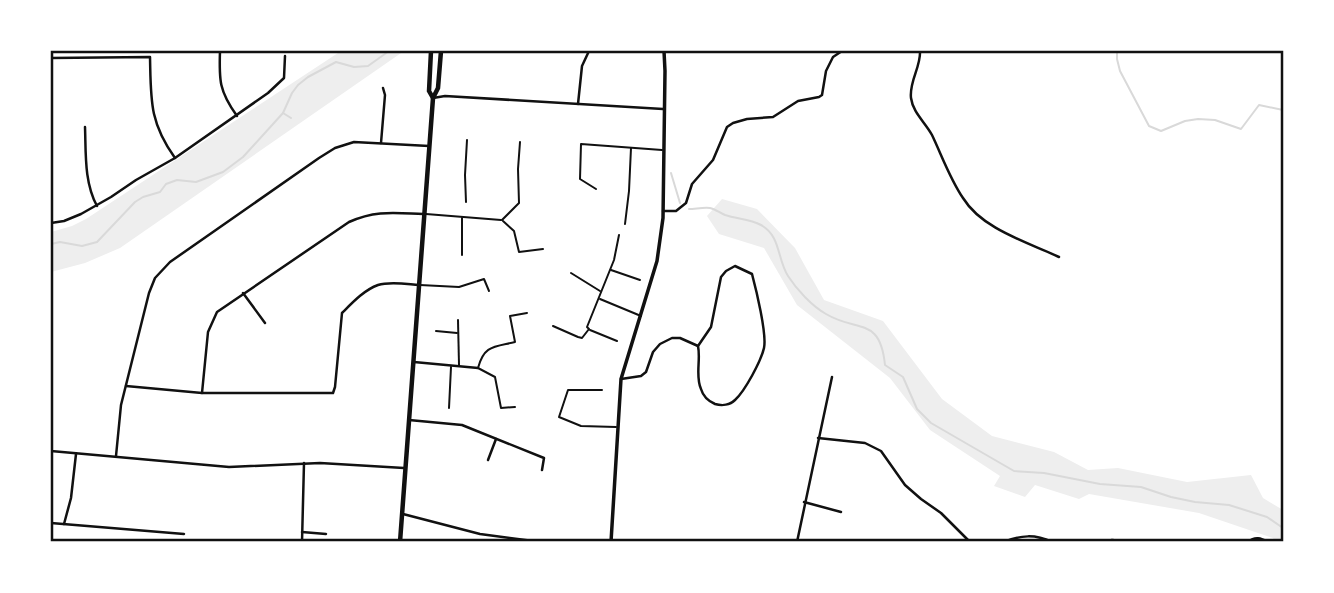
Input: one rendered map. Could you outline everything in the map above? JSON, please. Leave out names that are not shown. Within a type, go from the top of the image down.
[{"type":"main road","points":[[431,51],[429,91],[433,97]]},
{"type":"main road","points":[[400,542],[433,97],[438,88],[441,51]]},
{"type":"street","points":[[220,51],[219,81],[237,116]]},
{"type":"street","points":[[578,104],[582,66],[589,51]]},
{"type":"street","points":[[611,542],[621,379],[657,261],[663,211],[664,51]]},
{"type":"street","points":[[663,211],[676,211],[686,203],[692,184],[713,160],[727,127],[747,119],[773,117],[798,101],[819,97],[822,95],[826,71],[833,57],[842,51]]},
{"type":"street","points":[[920,51],[920,61],[911,90],[913,108],[928,128],[964,200],[995,228],[1059,257]]},
{"type":"street","points":[[51,223],[82,215],[237,116],[284,78],[285,56]]},
{"type":"street","points":[[51,58],[150,57],[152,110],[160,135],[175,158]]},
{"type":"street","points":[[381,143],[385,95],[383,88]]},
{"type":"street","points":[[433,97],[664,109]]},
{"type":"street","points":[[85,127],[87,173],[91,195],[97,206]]},
{"type":"street","points":[[116,456],[121,405],[149,293],[155,278],[170,261],[335,148],[354,142],[429,146]]},
{"type":"street","points":[[202,393],[208,332],[217,312],[357,218],[381,212],[424,214]]},
{"type":"street","points":[[621,379],[641,376],[646,372],[653,352],[660,344],[672,338],[680,338],[698,346],[701,356],[698,378],[705,397],[719,405],[736,400],[754,373],[764,348],[752,274],[735,266],[721,277],[711,327],[698,346]]},
{"type":"street","points":[[126,386],[202,393],[333,393],[342,313],[357,298],[378,285],[419,285]]},
{"type":"street","points":[[243,293],[265,323]]},
{"type":"street","points":[[414,362],[478,368]]},
{"type":"street","points":[[797,542],[832,377]]},
{"type":"street","points":[[409,420],[462,425],[544,458],[542,470]]},
{"type":"street","points":[[818,438],[865,443],[881,451],[905,485],[942,513],[970,542]]},
{"type":"street","points":[[488,460],[496,439]]},
{"type":"street","points":[[51,452],[229,467],[320,463],[406,468]]},
{"type":"street","points":[[64,524],[71,498],[76,454]]},
{"type":"street","points":[[302,542],[304,463]]},
{"type":"street","points":[[804,502],[841,512]]},
{"type":"street","points":[[402,514],[480,534],[541,542]]},
{"type":"street","points":[[51,523],[184,534]]},
{"type":"street","points":[[302,532],[326,534]]},
{"type":"street","points":[[1004,542],[1033,536],[1052,542]]},
{"type":"street","points":[[1248,542],[1261,538],[1268,542]]},
{"type":"street","points":[[1103,542],[1135,542]]},
{"type":"lane","points":[[466,202],[467,140]]},
{"type":"lane","points":[[502,220],[519,203],[520,142]]},
{"type":"lane","points":[[596,189],[581,181],[579,177],[581,144],[664,150]]},
{"type":"lane","points":[[625,224],[631,148]]},
{"type":"lane","points":[[424,214],[502,220],[514,231],[519,252],[543,248]]},
{"type":"lane","points":[[462,216],[462,255]]},
{"type":"lane","points":[[553,326],[582,338],[589,329],[587,327],[614,260],[619,235]]},
{"type":"lane","points":[[610,270],[640,280]]},
{"type":"lane","points":[[571,273],[602,292]]},
{"type":"lane","points":[[419,285],[459,287],[484,279],[489,291]]},
{"type":"lane","points":[[599,299],[642,316]]},
{"type":"lane","points":[[515,407],[501,408],[495,377],[478,368],[482,354],[490,348],[515,342],[510,316],[527,313]]},
{"type":"lane","points":[[458,320],[459,366]]},
{"type":"lane","points":[[589,329],[617,341]]},
{"type":"lane","points":[[436,331],[458,333]]},
{"type":"lane","points":[[449,408],[451,365]]},
{"type":"lane","points":[[602,390],[568,390],[559,417],[582,426],[617,427]]},
{"type":"shaded area","points":[[341,51],[404,51],[120,248],[85,263],[51,272],[51,232],[86,219]]},
{"type":"shaded area","points":[[722,199],[757,209],[795,248],[824,300],[883,321],[942,399],[992,436],[1054,452],[1088,470],[1118,468],[1187,482],[1251,475],[1263,498],[1283,510],[1283,542],[1275,542],[1273,538],[1199,513],[1089,494],[1079,499],[1035,485],[1025,497],[994,486],[1000,476],[930,430],[890,378],[797,305],[764,248],[719,234],[707,216]]},
{"type":"waterway","points":[[51,244],[60,242],[82,246],[97,242],[135,202],[160,192],[166,184],[177,180],[196,182],[223,172],[243,157],[283,113],[292,93],[308,77],[336,62],[354,67],[368,66],[389,51]]},
{"type":"waterway","points":[[1117,51],[1120,71],[1149,126],[1161,131],[1185,121],[1198,119],[1215,120],[1241,129],[1259,105],[1283,110]]},
{"type":"waterway","points":[[283,113],[291,118]]},
{"type":"waterway","points":[[671,173],[680,203]]},
{"type":"waterway","points":[[689,209],[710,208],[761,225],[772,235],[792,281],[815,307],[838,320],[873,332],[878,339],[885,365],[903,377],[917,409],[931,423],[1014,471],[1044,473],[1100,484],[1141,487],[1195,502],[1229,505],[1267,517],[1283,528]]}]
